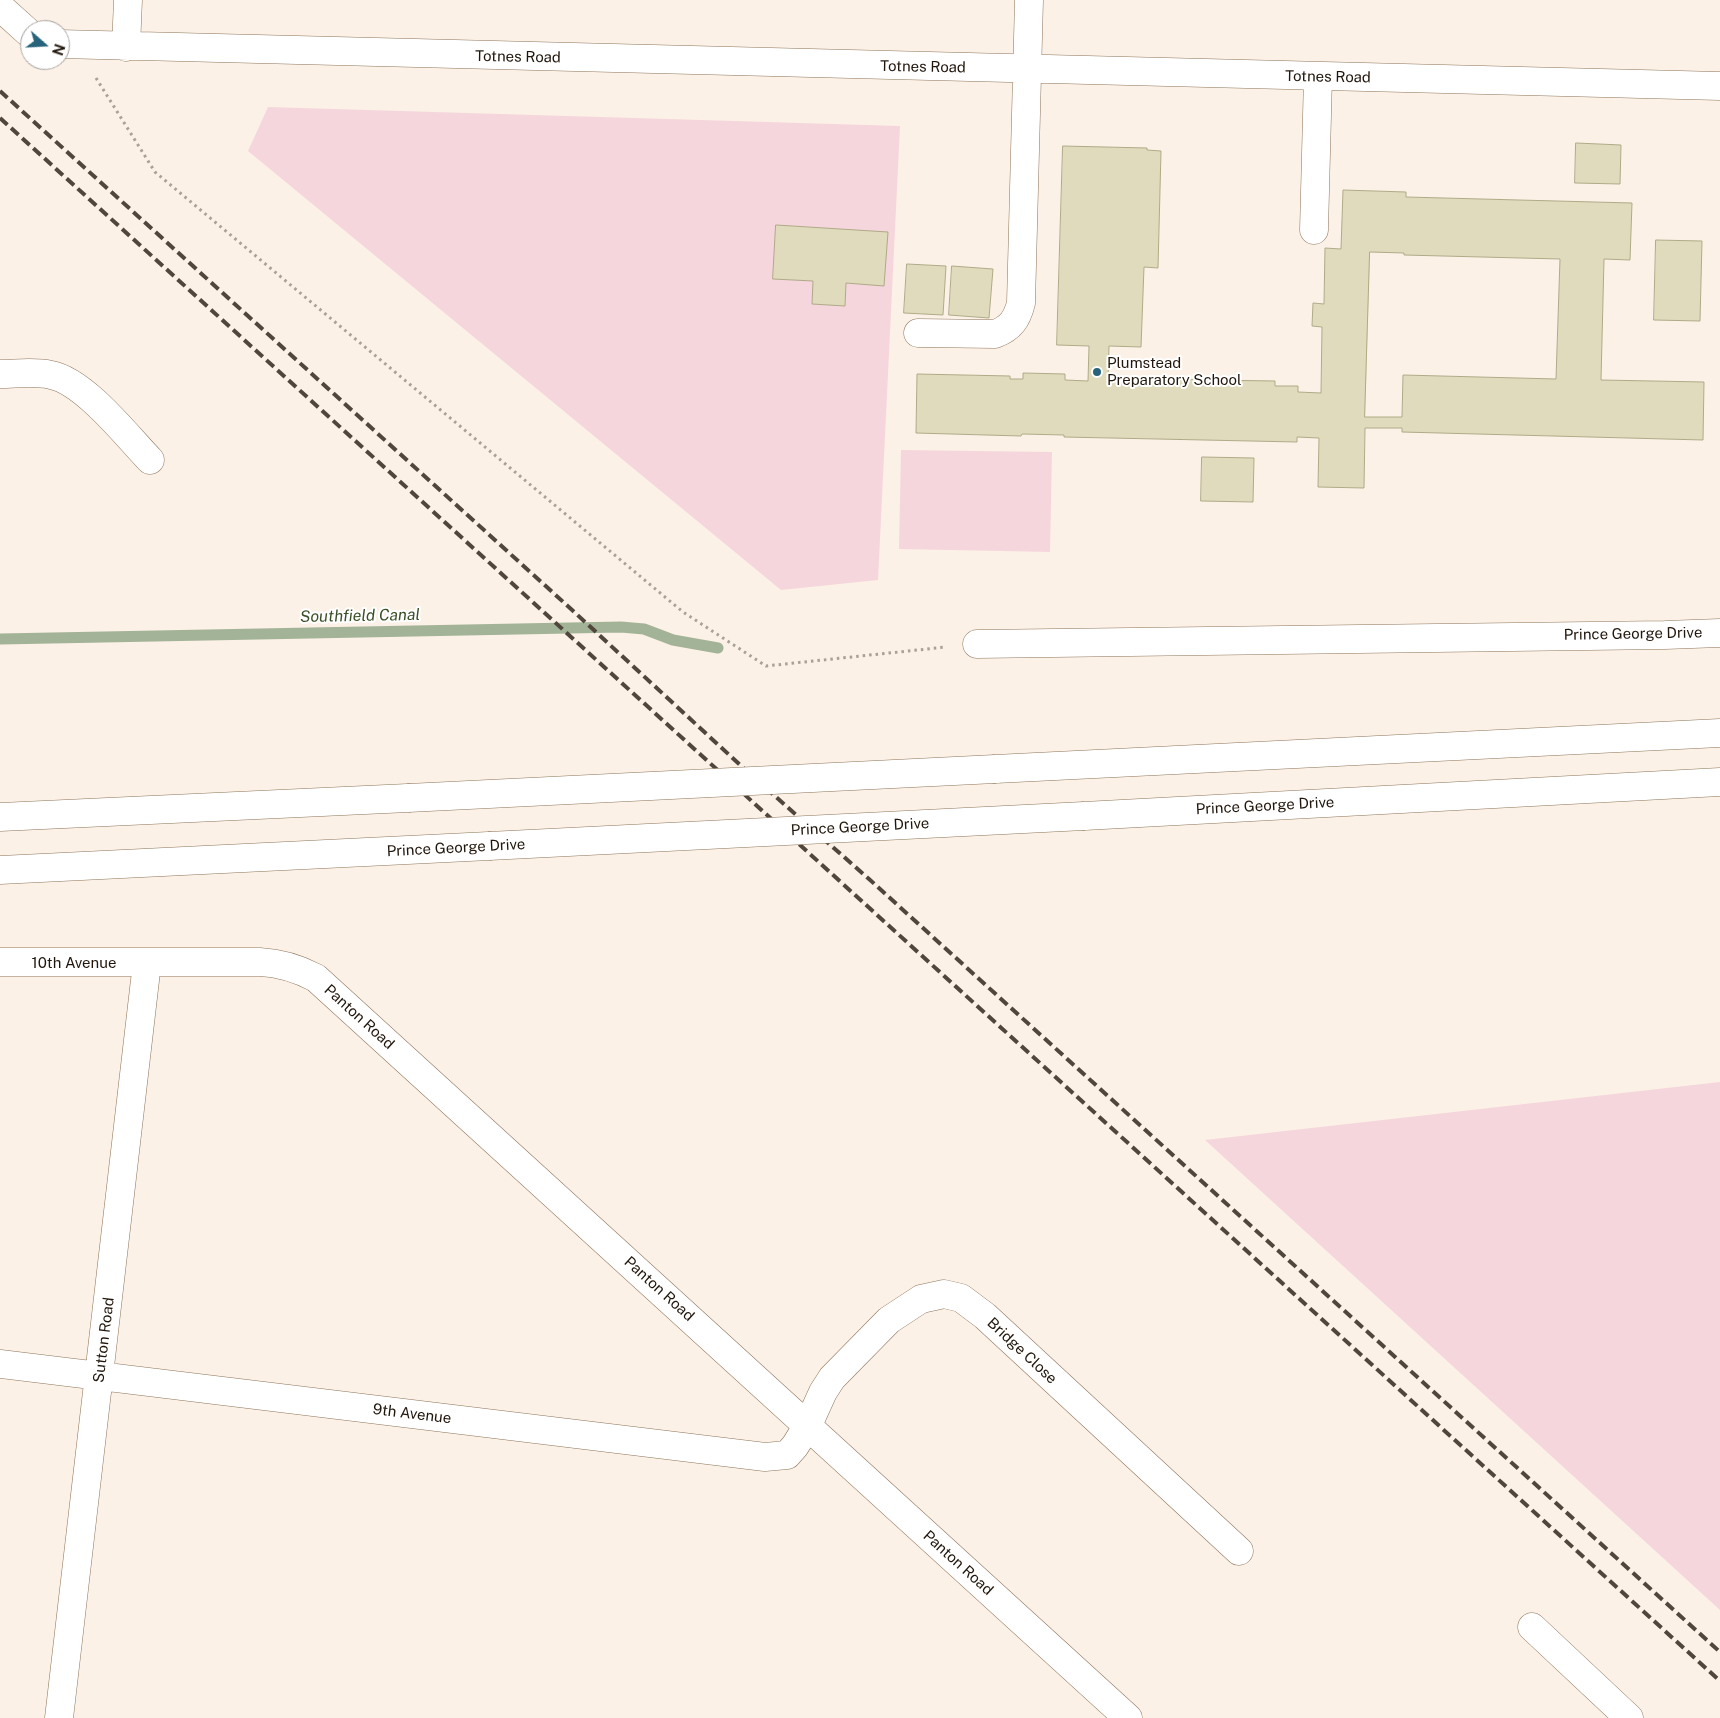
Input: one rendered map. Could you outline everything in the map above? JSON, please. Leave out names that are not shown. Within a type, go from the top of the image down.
[{"type":"street","points":[[126,47],[128,0]]},
{"type":"street","points":[[918,333],[995,334],[1011,326],[1018,315],[1021,303],[1029,0]]},
{"type":"street","points":[[0,8],[20,25]]},
{"type":"street","name":"Totnes Road","points":[[70,45],[1720,86]]},
{"type":"street","points":[[1314,230],[1318,77]]},
{"type":"street","points":[[0,374],[51,375],[66,380],[107,415],[150,460]]},
{"type":"street","name":"Prince George Drive","points":[[977,644],[1720,633]]},
{"type":"street","points":[[0,817],[1720,733]]},
{"type":"street","name":"Prince George Drive","points":[[0,870],[1720,782]]},
{"type":"street","name":"10th Avenue","points":[[0,962],[147,963]]},
{"type":"street","name":"Sutton Road","points":[[59,1718],[147,963]]},
{"type":"street","name":"Panton Road","points":[[147,963],[279,963],[296,968],[316,978],[1128,1718]]},
{"type":"street","name":"Bridge Close","points":[[808,1426],[823,1392],[832,1378],[890,1320],[921,1299],[944,1294],[961,1298],[985,1316],[1238,1551]]},
{"type":"street","name":"9th Avenue","points":[[0,1364],[765,1457],[787,1455],[808,1426]]},
{"type":"street","points":[[1532,1626],[1629,1718]]},
{"type":"path","points":[[70,48],[155,172],[683,612],[766,666],[977,644]]},
{"type":"shaded area","points":[[268,107],[900,126],[878,580],[781,590],[248,151]]},
{"type":"shaded area","points":[[901,450],[1052,452],[1050,552],[899,549]]},
{"type":"shaded area","points":[[1720,1082],[1720,1610],[1205,1140]]},
{"type":"building","points":[[1576,143],[1621,145],[1620,184],[1575,183]]},
{"type":"building","points":[[1063,146],[1147,148],[1147,150],[1161,151],[1158,268],[1144,267],[1141,347],[1109,346],[1108,381],[1151,382],[1151,379],[1275,381],[1275,386],[1298,386],[1298,392],[1321,393],[1322,327],[1312,326],[1313,303],[1324,304],[1325,248],[1341,249],[1343,190],[1406,192],[1406,197],[1632,203],[1630,260],[1604,259],[1601,380],[1704,382],[1703,440],[1402,432],[1402,428],[1365,428],[1364,488],[1318,487],[1319,438],[1297,437],[1297,442],[1064,437],[1064,435],[1022,434],[1021,436],[916,433],[917,374],[1010,376],[1010,379],[1023,379],[1023,373],[1065,374],[1065,380],[1088,381],[1089,346],[1057,345]],"holes":[[[1370,252],[1404,253],[1404,255],[1560,259],[1556,379],[1403,375],[1402,417],[1365,417]]]},
{"type":"building","points":[[776,225],[888,232],[884,286],[846,283],[845,306],[812,304],[813,281],[773,279]]},
{"type":"building","points":[[1656,240],[1702,241],[1700,321],[1654,320]]},
{"type":"building","points":[[907,264],[946,266],[943,315],[904,313]]},
{"type":"building","points":[[952,266],[993,269],[989,318],[949,315]]},
{"type":"building","points":[[1202,457],[1254,458],[1253,502],[1201,501]]},
{"type":"waterway","name":"Southfield Canal","points":[[0,639],[621,627],[644,629],[673,640],[718,648]]},
{"type":"railway","points":[[0,91],[571,609],[751,775],[869,879],[1720,1652]]},
{"type":"railway","points":[[0,118],[1720,1681]]},
{"type":"place","name":"Plumstead Preparatory School","points":[[1097,372]]}]
